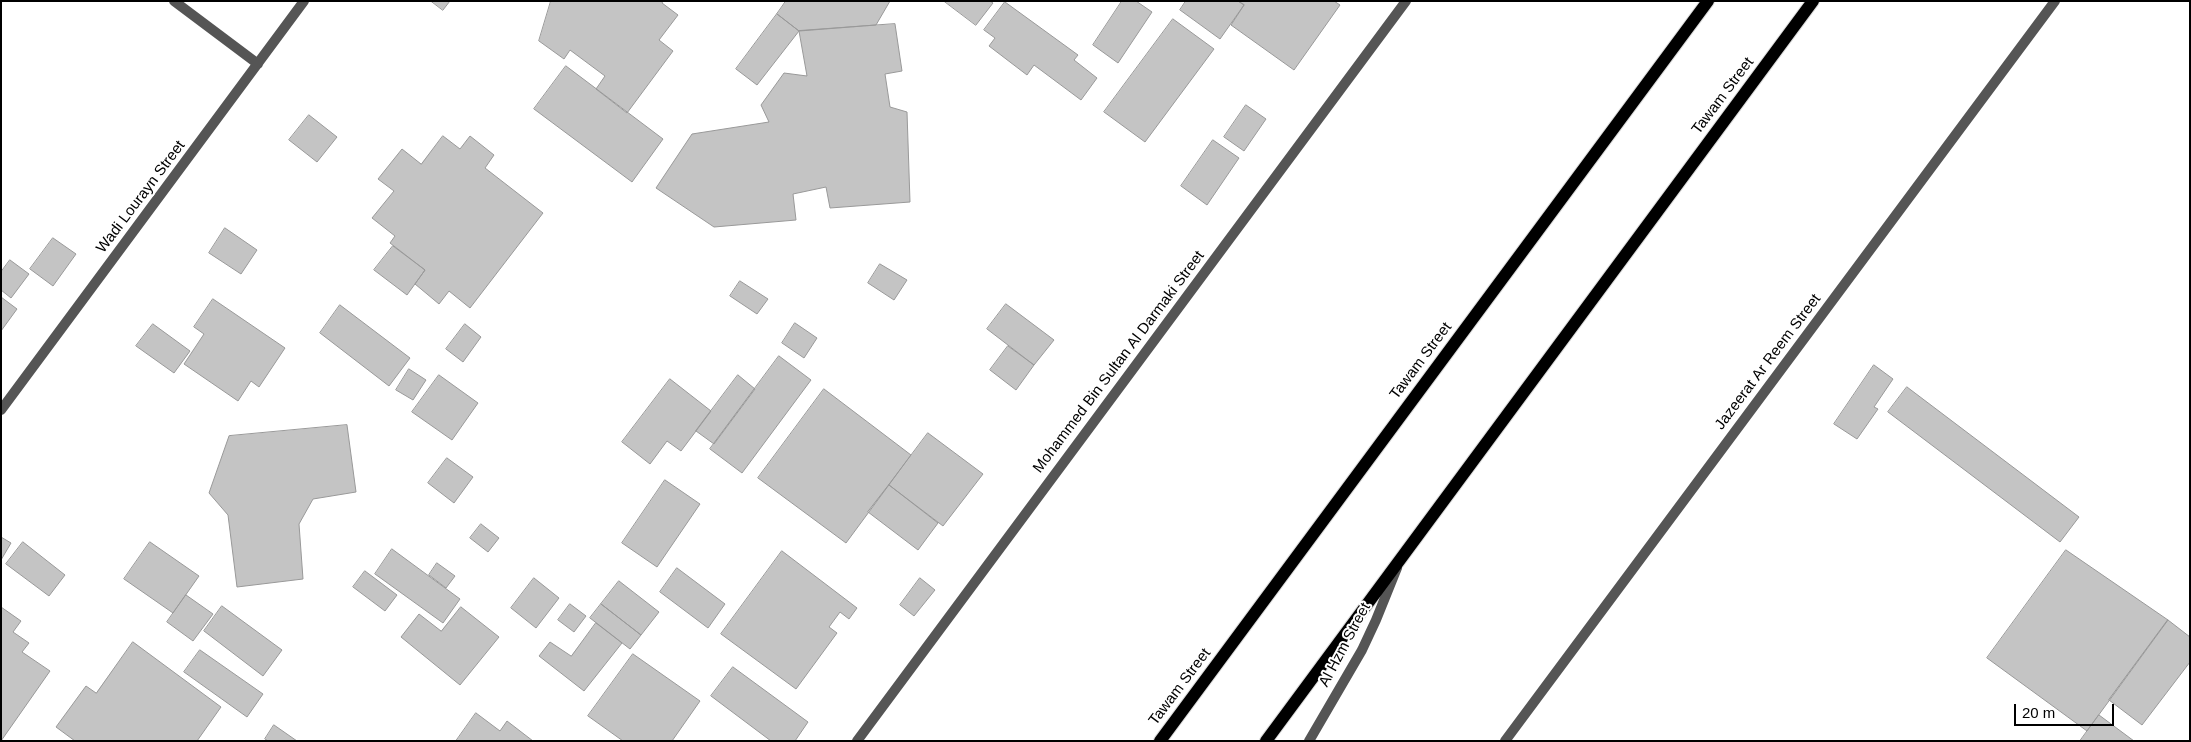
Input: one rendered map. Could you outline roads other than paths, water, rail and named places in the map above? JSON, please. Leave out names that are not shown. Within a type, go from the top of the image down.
[{"type":"main road","name":"Tawam Street","points":[[1160,741],[1708,1]]},
{"type":"main road","name":"Tawam Street","points":[[1266,741],[1814,1]]},
{"type":"street","points":[[174,1],[258,64]]},
{"type":"street","name":"Wadi Lourayn Street","points":[[1,410],[304,1]]},
{"type":"street","name":"Mohammed Bin Sultan Al Darmaki Street","points":[[857,741],[1406,1]]},
{"type":"street","name":"Jazeerat Ar Reem Street","points":[[1506,741],[2055,1]]},
{"type":"street","name":"Al Hzm Street","points":[[1309,741],[1365,642],[1389,590],[1400,559]]}]
